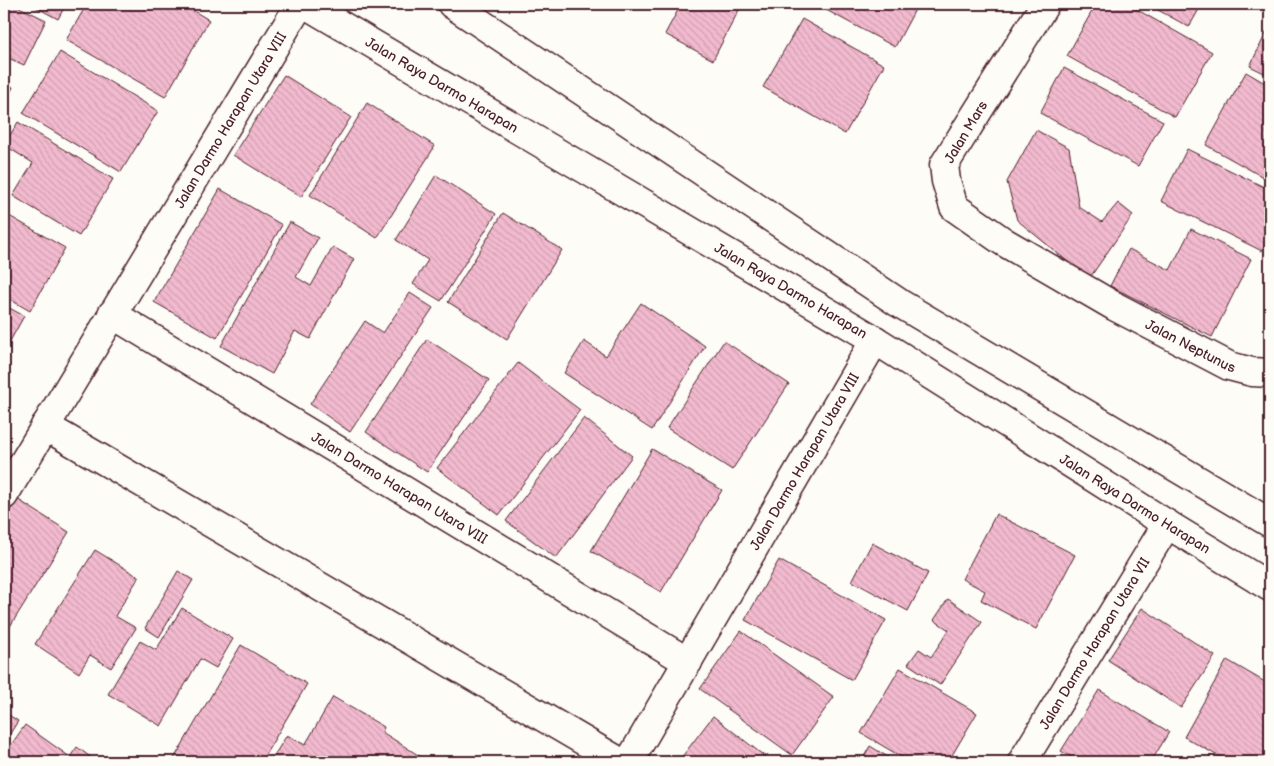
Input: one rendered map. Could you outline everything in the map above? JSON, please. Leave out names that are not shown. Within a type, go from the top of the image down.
[{"type":"street","name":"Jalan Darmo Harapan Utara VIII","points":[[4,495],[300,4]]},
{"type":"street","name":"Jalan Raya Darmo Harapan","points":[[305,4],[875,340],[1270,587]]},
{"type":"street","points":[[452,4],[899,303],[1270,523]]},
{"type":"street","name":"Jalan Mars","points":[[1045,4],[944,165],[946,181],[954,207],[1004,242],[1114,306]]},
{"type":"street","name":"Jalan Neptunus","points":[[1114,306],[1229,366],[1252,372],[1270,373]]},
{"type":"street","name":"Jalan Darmo Harapan Utara VIII","points":[[112,314],[688,662]]},
{"type":"street","name":"Jalan Darmo Harapan Utara VIII","points":[[629,762],[875,340]]},
{"type":"street","points":[[45,426],[620,762]]},
{"type":"street","name":"Jalan Darmo Harapan Utara VII","points":[[1022,762],[1167,524]]},
{"type":"building","points":[[4,4],[13,4],[46,20],[24,65],[4,56]]},
{"type":"building","points":[[30,4],[66,4],[58,19]]},
{"type":"building","points":[[87,4],[182,4],[209,20],[165,97],[66,40]]},
{"type":"building","points":[[666,4],[742,4],[713,60],[665,34],[678,10]]},
{"type":"building","points":[[815,4],[918,4],[895,47]]},
{"type":"building","points":[[1096,4],[1127,4],[1212,52],[1175,117],[1067,56]]},
{"type":"building","points":[[1147,4],[1202,4],[1189,27]]},
{"type":"building","points":[[802,19],[884,65],[845,134],[763,87]]},
{"type":"building","points":[[1270,25],[1270,76],[1250,66]]},
{"type":"building","points":[[60,52],[158,111],[121,172],[23,113]]},
{"type":"building","points":[[1064,68],[1163,121],[1138,166],[1040,113]]},
{"type":"building","points":[[1246,72],[1270,86],[1270,181],[1206,145]]},
{"type":"building","points":[[284,75],[351,117],[301,197],[233,155]]},
{"type":"building","points":[[4,83],[13,87],[4,106]]},
{"type":"building","points":[[367,103],[435,146],[377,238],[310,195]]},
{"type":"building","points":[[18,122],[113,179],[79,236],[13,196],[33,163],[4,145]]},
{"type":"building","points":[[1036,130],[1069,148],[1079,207],[1102,222],[1118,203],[1133,215],[1089,279],[1017,220],[1007,182]]},
{"type":"building","points":[[1187,149],[1270,190],[1270,235],[1262,251],[1161,201]]},
{"type":"building","points":[[436,175],[496,214],[441,301],[413,284],[428,260],[396,240]]},
{"type":"building","points":[[220,189],[282,225],[217,338],[154,302]]},
{"type":"building","points":[[4,213],[65,248],[30,311],[4,296]]},
{"type":"building","points":[[503,213],[562,250],[507,339],[448,302]]},
{"type":"building","points":[[290,222],[318,238],[296,277],[311,286],[333,247],[354,259],[310,339],[295,331],[272,374],[221,346]]},
{"type":"building","points":[[1191,229],[1251,259],[1212,337],[1110,286],[1129,249],[1170,270]]},
{"type":"building","points":[[410,293],[433,308],[350,432],[310,404],[365,321],[383,333]]},
{"type":"building","points":[[641,303],[705,346],[652,430],[564,373],[584,341],[606,356]]},
{"type":"building","points":[[4,305],[24,316],[4,352]]},
{"type":"building","points":[[427,339],[489,380],[427,472],[366,432]]},
{"type":"building","points":[[724,341],[789,384],[732,470],[667,428]]},
{"type":"building","points":[[518,363],[580,410],[499,515],[437,468]]},
{"type":"building","points":[[584,418],[632,456],[556,558],[506,521]]},
{"type":"building","points":[[652,449],[722,490],[661,592],[591,551]]},
{"type":"building","points":[[17,499],[69,532],[4,636],[4,520]]},
{"type":"building","points":[[996,514],[1075,555],[1036,629],[981,600],[985,591],[962,579]]},
{"type":"building","points":[[872,543],[928,573],[908,611],[852,581]]},
{"type":"building","points":[[95,550],[139,577],[115,616],[136,628],[111,668],[90,655],[79,673],[35,644]]},
{"type":"building","points":[[779,560],[886,620],[852,680],[745,620]]},
{"type":"building","points":[[178,571],[193,580],[159,637],[145,628]]},
{"type":"building","points":[[948,599],[982,622],[940,685],[908,664],[919,649],[931,657],[949,630],[934,620]]},
{"type":"building","points":[[182,608],[233,639],[216,668],[200,659],[161,726],[108,694],[140,641],[156,650]]},
{"type":"building","points":[[1142,608],[1215,656],[1181,708],[1108,660]]},
{"type":"building","points":[[741,631],[834,697],[792,755],[700,689]]},
{"type":"building","points":[[241,645],[307,684],[261,762],[172,762]]},
{"type":"building","points":[[1227,660],[1270,685],[1270,762],[1229,762],[1184,737]]},
{"type":"building","points":[[900,668],[977,713],[948,762],[910,762],[861,733]]},
{"type":"building","points":[[1099,690],[1169,732],[1151,762],[1079,762],[1061,751]]},
{"type":"building","points":[[333,697],[384,727],[382,732],[429,762],[270,762],[287,735],[305,745]]},
{"type":"building","points":[[4,712],[18,721],[4,743]]},
{"type":"building","points":[[713,716],[772,762],[678,762]]},
{"type":"building","points":[[25,725],[70,757],[77,747],[97,762],[4,762],[4,755]]},
{"type":"building","points":[[870,746],[896,762],[861,762]]}]
